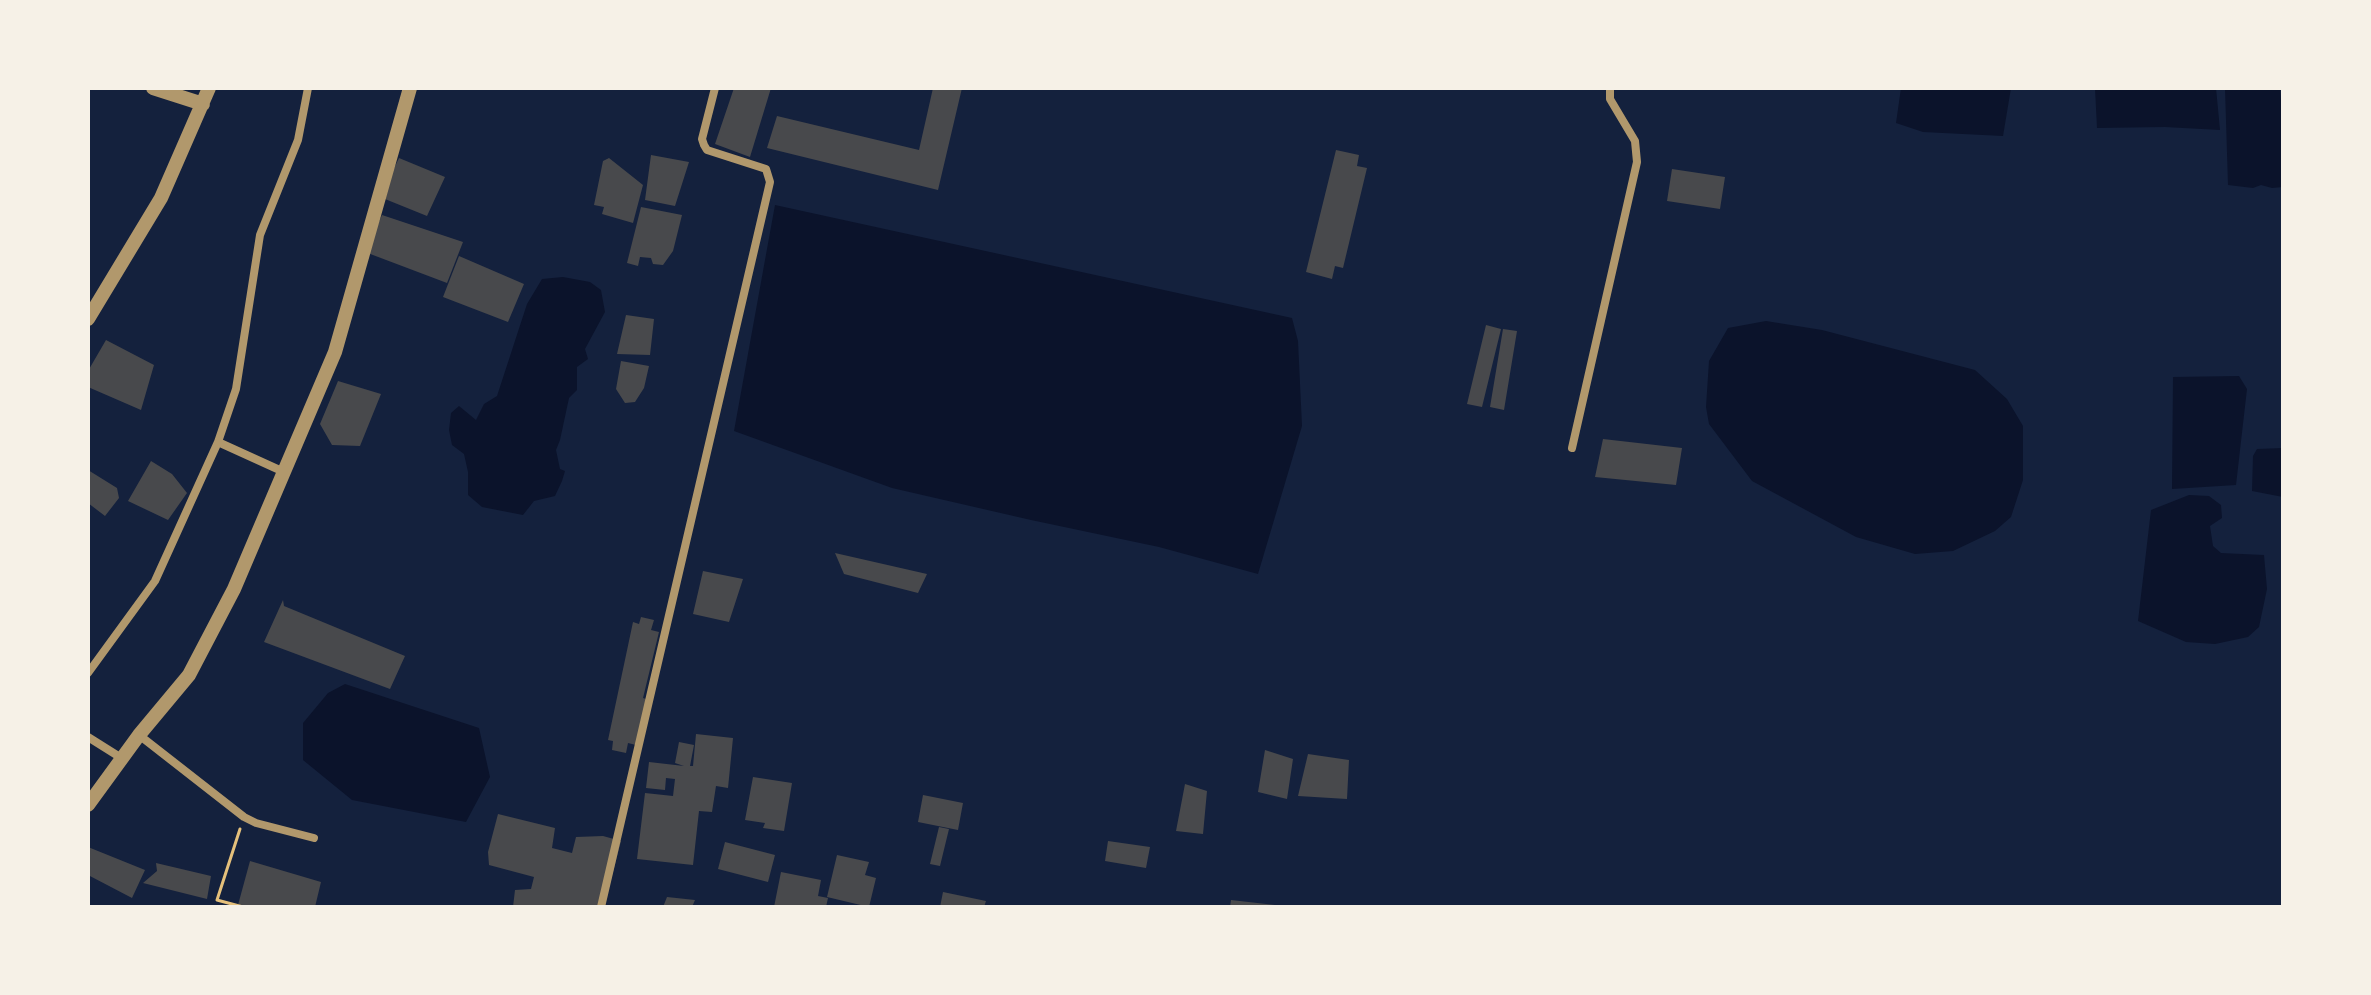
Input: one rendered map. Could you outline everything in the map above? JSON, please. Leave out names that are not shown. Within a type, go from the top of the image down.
[{"type":"street","points":[[153,88],[203,104]]},
{"type":"street","points":[[88,319],[161,198],[209,88]]},
{"type":"street","points":[[88,673],[155,581],[222,444],[236,389],[260,235],[298,140],[308,88]]},
{"type":"street","points":[[88,805],[118,755],[139,735],[189,675],[234,589],[335,352],[410,88]]},
{"type":"street","points":[[601,907],[770,182],[766,169],[707,150],[704,145],[702,139],[715,88]]},
{"type":"street","points":[[1572,448],[1637,162],[1635,141],[1610,99],[1610,88]]},
{"type":"street","points":[[222,444],[284,472]]},
{"type":"street","points":[[139,735],[244,817],[314,838]]},
{"type":"street","points":[[88,737],[118,755]]},
{"type":"path","points":[[243,907],[217,900],[244,817]]},
{"type":"water","points":[[1901,88],[2011,88],[2003,136],[1923,132],[1896,123]]},
{"type":"water","points":[[2095,88],[2216,88],[2220,130],[2097,128]]},
{"type":"water","points":[[2225,88],[2280,88],[2283,187],[2228,185]]},
{"type":"water","points":[[775,205],[1292,318],[1298,341],[1302,426],[1258,574],[1159,547],[892,488],[734,431]]},
{"type":"water","points":[[563,277],[590,282],[601,290],[605,312],[585,349],[588,359],[577,367],[577,390],[569,398],[556,450],[560,469],[565,471],[562,481],[555,496],[534,501],[523,515],[482,507],[468,495],[464,454],[452,445],[449,430],[451,413],[459,406],[476,420],[484,404],[497,396],[527,304],[542,279]]},
{"type":"water","points":[[1766,321],[1822,330],[1975,370],[2007,399],[2023,426],[2023,480],[2011,517],[1995,531],[1953,551],[1915,554],[1856,537],[1752,481],[1709,424],[1706,407],[1709,361],[1728,328]]},
{"type":"water","points":[[2239,376],[2247,389],[2236,485],[2172,489],[2173,377]]},
{"type":"water","points":[[2283,448],[2283,497],[2252,491],[2253,456],[2257,449]]},
{"type":"water","points":[[2189,495],[2209,496],[2221,505],[2222,518],[2210,526],[2213,546],[2221,553],[2264,555],[2267,589],[2259,627],[2248,637],[2215,644],[2186,642],[2138,621],[2151,510]]},
{"type":"water","points":[[345,684],[479,728],[490,777],[466,822],[352,800],[303,760],[303,723],[328,693]]},
{"type":"building","points":[[734,88],[771,88],[750,157],[715,144]]},
{"type":"building","points":[[933,88],[962,88],[938,190],[767,148],[777,116],[919,150]]},
{"type":"building","points":[[1336,150],[1359,155],[1357,166],[1367,168],[1343,268],[1335,266],[1332,279],[1306,272]]},
{"type":"building","points":[[651,155],[689,162],[675,206],[645,200]]},
{"type":"building","points":[[399,158],[445,177],[427,216],[380,197]]},
{"type":"building","points":[[609,158],[643,185],[633,223],[602,214],[604,207],[594,205],[603,161]]},
{"type":"building","points":[[1672,169],[1725,177],[1720,209],[1667,201]]},
{"type":"building","points":[[641,207],[682,215],[673,251],[663,265],[653,264],[651,258],[640,257],[638,266],[627,263]]},
{"type":"building","points":[[382,215],[463,242],[447,283],[365,252]]},
{"type":"building","points":[[459,256],[524,284],[508,322],[443,297]]},
{"type":"building","points":[[626,315],[654,319],[650,355],[617,354]]},
{"type":"building","points":[[1486,325],[1501,329],[1482,407],[1467,404]]},
{"type":"building","points":[[1503,329],[1517,331],[1504,410],[1490,407]]},
{"type":"building","points":[[106,340],[154,365],[141,410],[88,387],[88,371]]},
{"type":"building","points":[[621,361],[649,366],[644,388],[635,402],[625,403],[616,389]]},
{"type":"building","points":[[338,381],[381,394],[360,446],[332,445],[320,424]]},
{"type":"building","points":[[1603,439],[1682,448],[1676,485],[1595,477]]},
{"type":"building","points":[[151,461],[172,474],[187,493],[168,520],[128,501]]},
{"type":"building","points":[[88,470],[117,488],[119,498],[105,516],[88,503]]},
{"type":"building","points":[[835,553],[927,574],[918,593],[844,574]]},
{"type":"building","points":[[703,571],[743,579],[729,622],[693,614]]},
{"type":"building","points":[[283,600],[284,606],[405,656],[390,689],[264,642]]},
{"type":"building","points":[[641,617],[654,620],[651,630],[659,632],[643,698],[646,699],[636,745],[628,743],[626,753],[612,750],[613,741],[608,740],[633,622],[639,624]]},
{"type":"building","points":[[696,734],[733,738],[728,788],[716,786],[712,812],[699,811],[693,865],[637,859],[645,793],[673,796],[675,779],[666,778],[665,790],[646,788],[649,762],[684,766],[675,763],[679,742],[694,745],[690,766],[693,766]]},
{"type":"building","points":[[1265,750],[1293,759],[1287,799],[1258,792]]},
{"type":"building","points":[[1308,754],[1349,760],[1347,799],[1298,796]]},
{"type":"building","points":[[753,777],[792,783],[784,831],[763,828],[765,823],[745,820]]},
{"type":"building","points":[[1185,784],[1207,791],[1203,834],[1176,831]]},
{"type":"building","points":[[923,795],[963,803],[958,830],[918,822]]},
{"type":"building","points":[[498,814],[555,828],[552,848],[572,853],[576,837],[603,836],[621,841],[604,907],[513,907],[515,890],[531,889],[534,877],[489,865],[488,852]]},
{"type":"building","points":[[939,827],[949,829],[940,866],[930,864]]},
{"type":"building","points":[[1108,841],[1150,847],[1146,868],[1105,861]]},
{"type":"building","points":[[725,842],[775,855],[768,882],[718,869]]},
{"type":"building","points":[[88,847],[145,870],[132,898],[88,875]]},
{"type":"building","points":[[837,855],[869,862],[865,875],[876,878],[869,907],[827,897]]},
{"type":"building","points":[[250,861],[321,882],[315,907],[238,905]]},
{"type":"building","points":[[156,863],[211,876],[207,899],[143,883],[157,871]]},
{"type":"building","points":[[781,872],[821,880],[818,896],[828,898],[826,907],[774,907]]},
{"type":"building","points":[[943,892],[986,901],[984,907],[940,907]]},
{"type":"building","points":[[667,897],[695,900],[692,907],[663,907]]},
{"type":"building","points":[[1231,900],[1275,905],[1275,907],[1230,907]]}]
